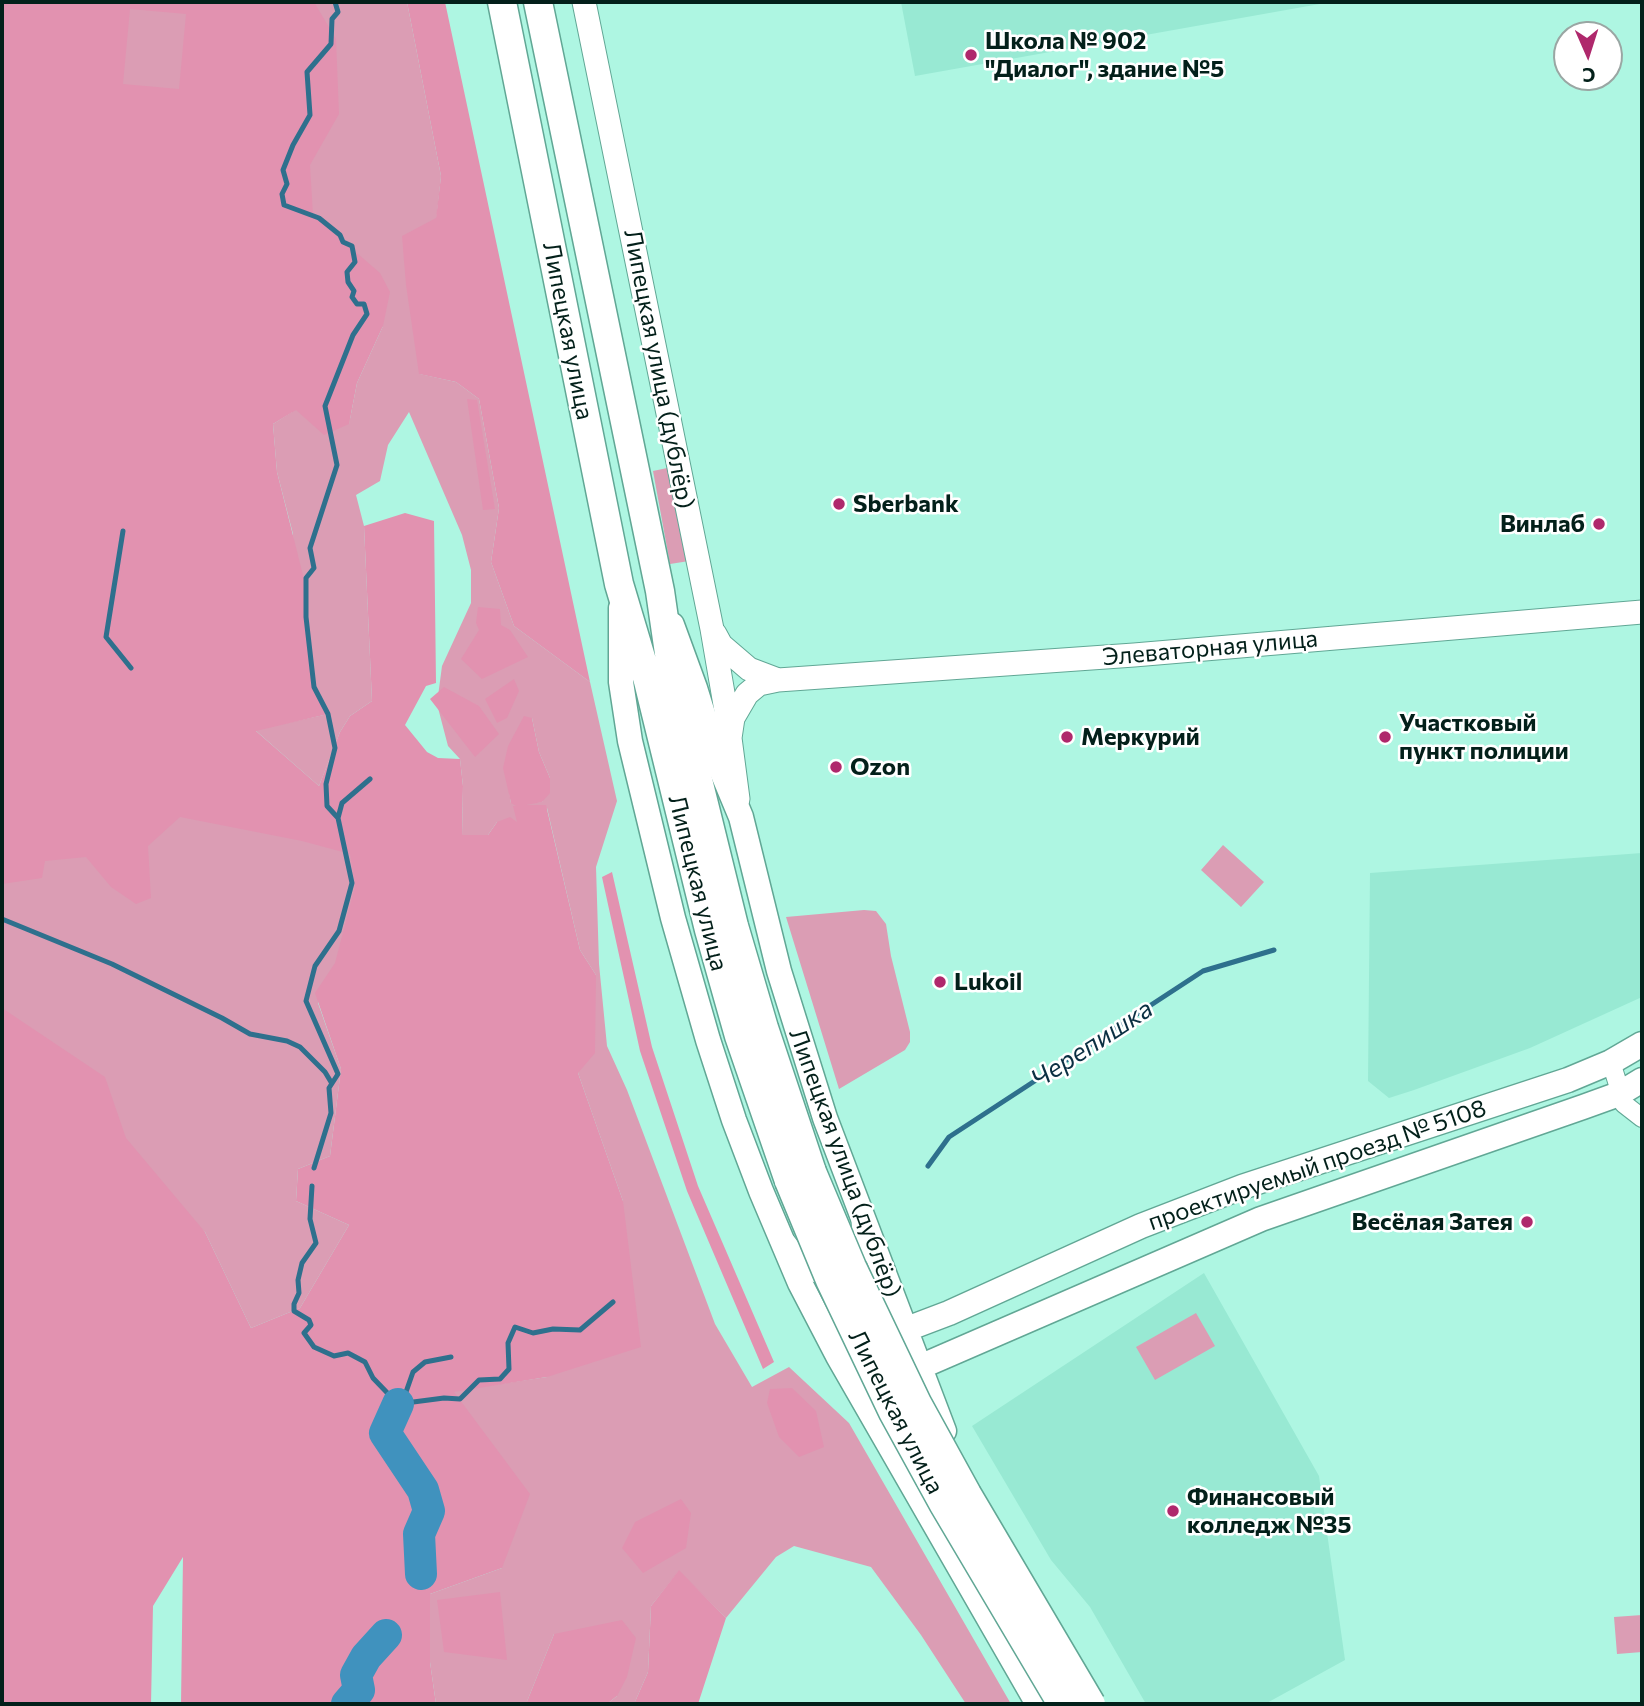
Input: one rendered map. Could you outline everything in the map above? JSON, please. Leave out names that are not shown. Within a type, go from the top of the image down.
[{"type":"main road","name":"Липецкая улица","points":[[502,2],[621,590],[648,681],[709,930],[739,1036],[801,1176],[852,1268],[917,1403],[967,1494],[1091,1704]]},
{"type":"main road","name":"Липецкая улица","points":[[538,2],[660,591],[672,674],[734,926],[764,1028],[830,1280],[893,1412],[943,1503],[1062,1704]]},
{"type":"main road","points":[[621,590],[621,682],[630,741],[673,918],[734,1120],[800,1283],[859,1394],[1038,1704]]},
{"type":"main road","name":"Липецкая улица (дублёр)","points":[[660,591],[718,762],[741,817],[779,971],[825,1118],[942,1427],[1032,1589],[1102,1704]]},
{"type":"main road","name":"проектируемый проезд № 5108","points":[[838,1356],[961,1308],[1140,1226],[1242,1187],[1569,1080],[1611,1062],[1642,1044]]},
{"type":"main road","name":"проектируемый проезд № 5108","points":[[859,1394],[1261,1219],[1619,1094],[1642,1080]]},
{"type":"street","name":"Липецкая улица (дублёр)","points":[[584,2],[712,629],[741,817]]},
{"type":"street","name":"Элеваторная улица","points":[[778,680],[1134,655],[1642,612]]},
{"type":"street","points":[[712,629],[721,645],[734,657],[749,668],[778,680]]},
{"type":"street","points":[[730,738],[733,718],[747,694],[759,684],[778,680]]},
{"type":"street","points":[[1611,1062],[1624,1104],[1642,1118]]},
{"type":"street","points":[[782,1239],[798,1261],[809,1269],[835,1271],[847,1266],[860,1251],[864,1238],[863,1215]]},
{"type":"shaded area","points":[[2,2],[250,2],[210,785],[356,825],[366,926],[318,1003],[341,1069],[330,1156],[298,1169],[296,1201],[349,1225],[300,1308],[251,1328],[205,1232],[2,1078]]},
{"type":"shaded area","points":[[2,2],[314,2],[336,39],[339,114],[310,165],[313,215],[380,273],[390,292],[383,326],[357,383],[349,424],[324,435],[296,410],[273,424],[277,472],[306,587],[306,617],[314,687],[328,714],[256,731],[319,786],[340,732],[350,716],[372,701],[364,526],[405,513],[434,521],[436,683],[426,686],[405,725],[427,752],[438,758],[460,759],[463,786],[462,835],[488,835],[497,822],[510,817],[517,822],[513,806],[516,806],[511,803],[503,768],[508,746],[524,716],[532,718],[539,752],[550,778],[550,793],[542,802],[526,805],[546,805],[580,950],[596,975],[595,1053],[578,1073],[623,1201],[641,1347],[547,1377],[454,1392],[530,1494],[502,1568],[430,1594],[430,1662],[436,1704],[181,1704],[183,1557],[153,1606],[151,1704],[2,1704],[2,1008],[105,1077],[126,1138],[205,1232],[251,1328],[300,1308],[349,1225],[296,1201],[298,1169],[330,1156],[341,1069],[315,993],[335,963],[355,886],[350,854],[302,841],[180,817],[148,846],[151,898],[136,904],[111,887],[86,857],[45,861],[42,878],[2,884]],"holes":[[[130,9],[186,14],[179,89],[123,84]]]},
{"type":"shaded area","points":[[290,2],[407,2],[441,176],[420,374],[456,382],[479,399],[499,508],[491,562],[514,626],[590,682],[617,801],[596,867],[599,964],[607,1046],[627,1090],[715,1324],[752,1387],[789,1367],[849,1423],[1011,1704],[966,1704],[921,1635],[871,1567],[794,1546],[776,1557],[726,1618],[679,1571],[651,1606],[648,1672],[634,1704],[607,1704],[617,1696],[554,1634],[526,1704],[436,1704],[430,1662],[430,1594],[502,1568],[453,1391],[547,1377],[623,1201],[578,1073],[596,975],[580,950],[547,808],[531,833],[497,822],[488,835],[462,835],[463,786],[460,759],[448,746],[437,704],[442,666],[471,603],[471,570],[462,535],[409,412],[388,445],[380,481],[356,495],[364,526],[372,701],[350,716],[340,732],[319,786],[255,730],[328,714],[297,697],[293,534],[277,472],[273,424],[292,412]],"holes":[[[383,326],[357,383],[349,424],[359,356]],[[532,718],[539,752],[550,778],[542,802],[511,803],[509,791]]]},
{"type":"shaded area","points":[[407,2],[445,2],[590,682],[514,626],[491,562],[499,508],[479,399],[456,382],[419,374],[402,236],[436,218],[441,176]]},
{"type":"shaded area","name":"Школа № 902 \"Диалог\", здание №5","points":[[901,2],[1331,2],[915,76]]},
{"type":"shaded area","points":[[467,399],[477,400],[495,509],[483,510]]},
{"type":"shaded area","points":[[672,467],[689,561],[670,564],[653,471]]},
{"type":"shaded area","points":[[478,607],[500,609],[501,625],[510,630],[528,657],[482,679],[461,659],[479,630],[476,623]]},
{"type":"shaded area","points":[[514,679],[519,691],[507,718],[497,723],[485,699]]},
{"type":"shaded area","points":[[444,687],[479,706],[499,734],[475,757],[430,699]]},
{"type":"shaded area","points":[[1223,845],[1264,882],[1241,907],[1201,870]]},
{"type":"shaded area","points":[[1642,853],[1642,997],[1530,1048],[1389,1098],[1368,1081],[1370,873]]},
{"type":"shaded area","points":[[612,872],[652,1047],[698,1186],[774,1362],[763,1369],[687,1191],[640,1051],[602,877]]},
{"type":"shaded area","points":[[876,911],[886,924],[910,1042],[905,1050],[839,1089],[786,917]]},
{"type":"shaded area","name":"Финансовый колледж №35","points":[[1204,1273],[1319,1476],[1345,1660],[1265,1704],[1146,1704],[1090,1607],[1051,1560],[972,1426]]},
{"type":"shaded area","points":[[1196,1313],[1215,1346],[1155,1380],[1136,1347]]},
{"type":"shaded area","points":[[792,1388],[816,1411],[824,1447],[799,1457],[779,1437],[767,1403],[770,1389]]},
{"type":"shaded area","points":[[681,1499],[691,1513],[686,1548],[643,1573],[622,1548],[635,1522]]},
{"type":"shaded area","points":[[679,1570],[726,1618],[698,1704],[634,1704],[648,1672],[651,1606]]},
{"type":"shaded area","points":[[500,1592],[507,1660],[444,1652],[437,1600]]},
{"type":"shaded area","points":[[1642,1615],[1642,1652],[1617,1654],[1614,1617]]},
{"type":"shaded area","points":[[622,1620],[636,1638],[627,1677],[617,1696],[607,1704],[526,1704],[554,1634]]},
{"type":"waterway","points":[[314,1168],[331,1113],[329,1088],[338,1074],[306,1001],[315,966],[339,931],[352,883],[338,818],[327,806],[326,784],[335,748],[328,714],[314,687],[306,617],[306,578],[314,568],[310,548],[337,465],[325,406],[353,335],[367,314],[364,304],[357,304],[352,297],[354,291],[348,282],[347,272],[355,262],[352,246],[343,242],[340,235],[319,218],[284,205],[282,194],[287,184],[283,170],[310,115],[307,72],[331,44],[332,19],[338,12],[335,2]]},
{"type":"waterway","points":[[123,531],[106,637],[131,668]]},
{"type":"waterway","points":[[338,818],[342,803],[370,779]]},
{"type":"waterway","points":[[2,919],[112,964],[250,1034],[287,1041],[300,1047],[325,1072],[331,1082]]},
{"type":"waterway","name":"Черепишка","points":[[928,1166],[949,1137],[1203,971],[1274,950]]},
{"type":"waterway","points":[[312,1186],[310,1219],[316,1243],[302,1263],[294,1311],[309,1320],[311,1325],[304,1333],[314,1347],[334,1356],[348,1353],[365,1362],[373,1378],[398,1404],[444,1398],[460,1399],[479,1380],[500,1379],[509,1369],[508,1343],[515,1327],[533,1333],[553,1329],[580,1330],[613,1302]]},
{"type":"waterway","points":[[407,1403],[406,1392],[413,1372],[425,1362],[451,1357]]},
{"type":"waterway","name":"Черепишка","points":[[398,1404],[385,1433],[423,1490],[429,1511],[419,1534],[421,1574]]},
{"type":"waterway","name":"Черепишка","points":[[347,1704],[359,1690],[356,1675],[366,1657],[386,1635]]},
{"type":"place","name":"Школа № 902 \"Диалог\", здание №5","points":[[971,55]]},
{"type":"place","name":"Sberbank","points":[[839,504]]},
{"type":"place","name":"Винлаб","points":[[1599,524]]},
{"type":"place","name":"Меркурий","points":[[1067,737]]},
{"type":"place","name":"Участковый пункт полиции","points":[[1385,737]]},
{"type":"place","name":"Ozon","points":[[836,767]]},
{"type":"place","name":"Lukoil","points":[[940,982]]},
{"type":"place","name":"Весёлая Затея","points":[[1527,1222]]},
{"type":"place","name":"Финансовый колледж №35","points":[[1173,1511]]}]
